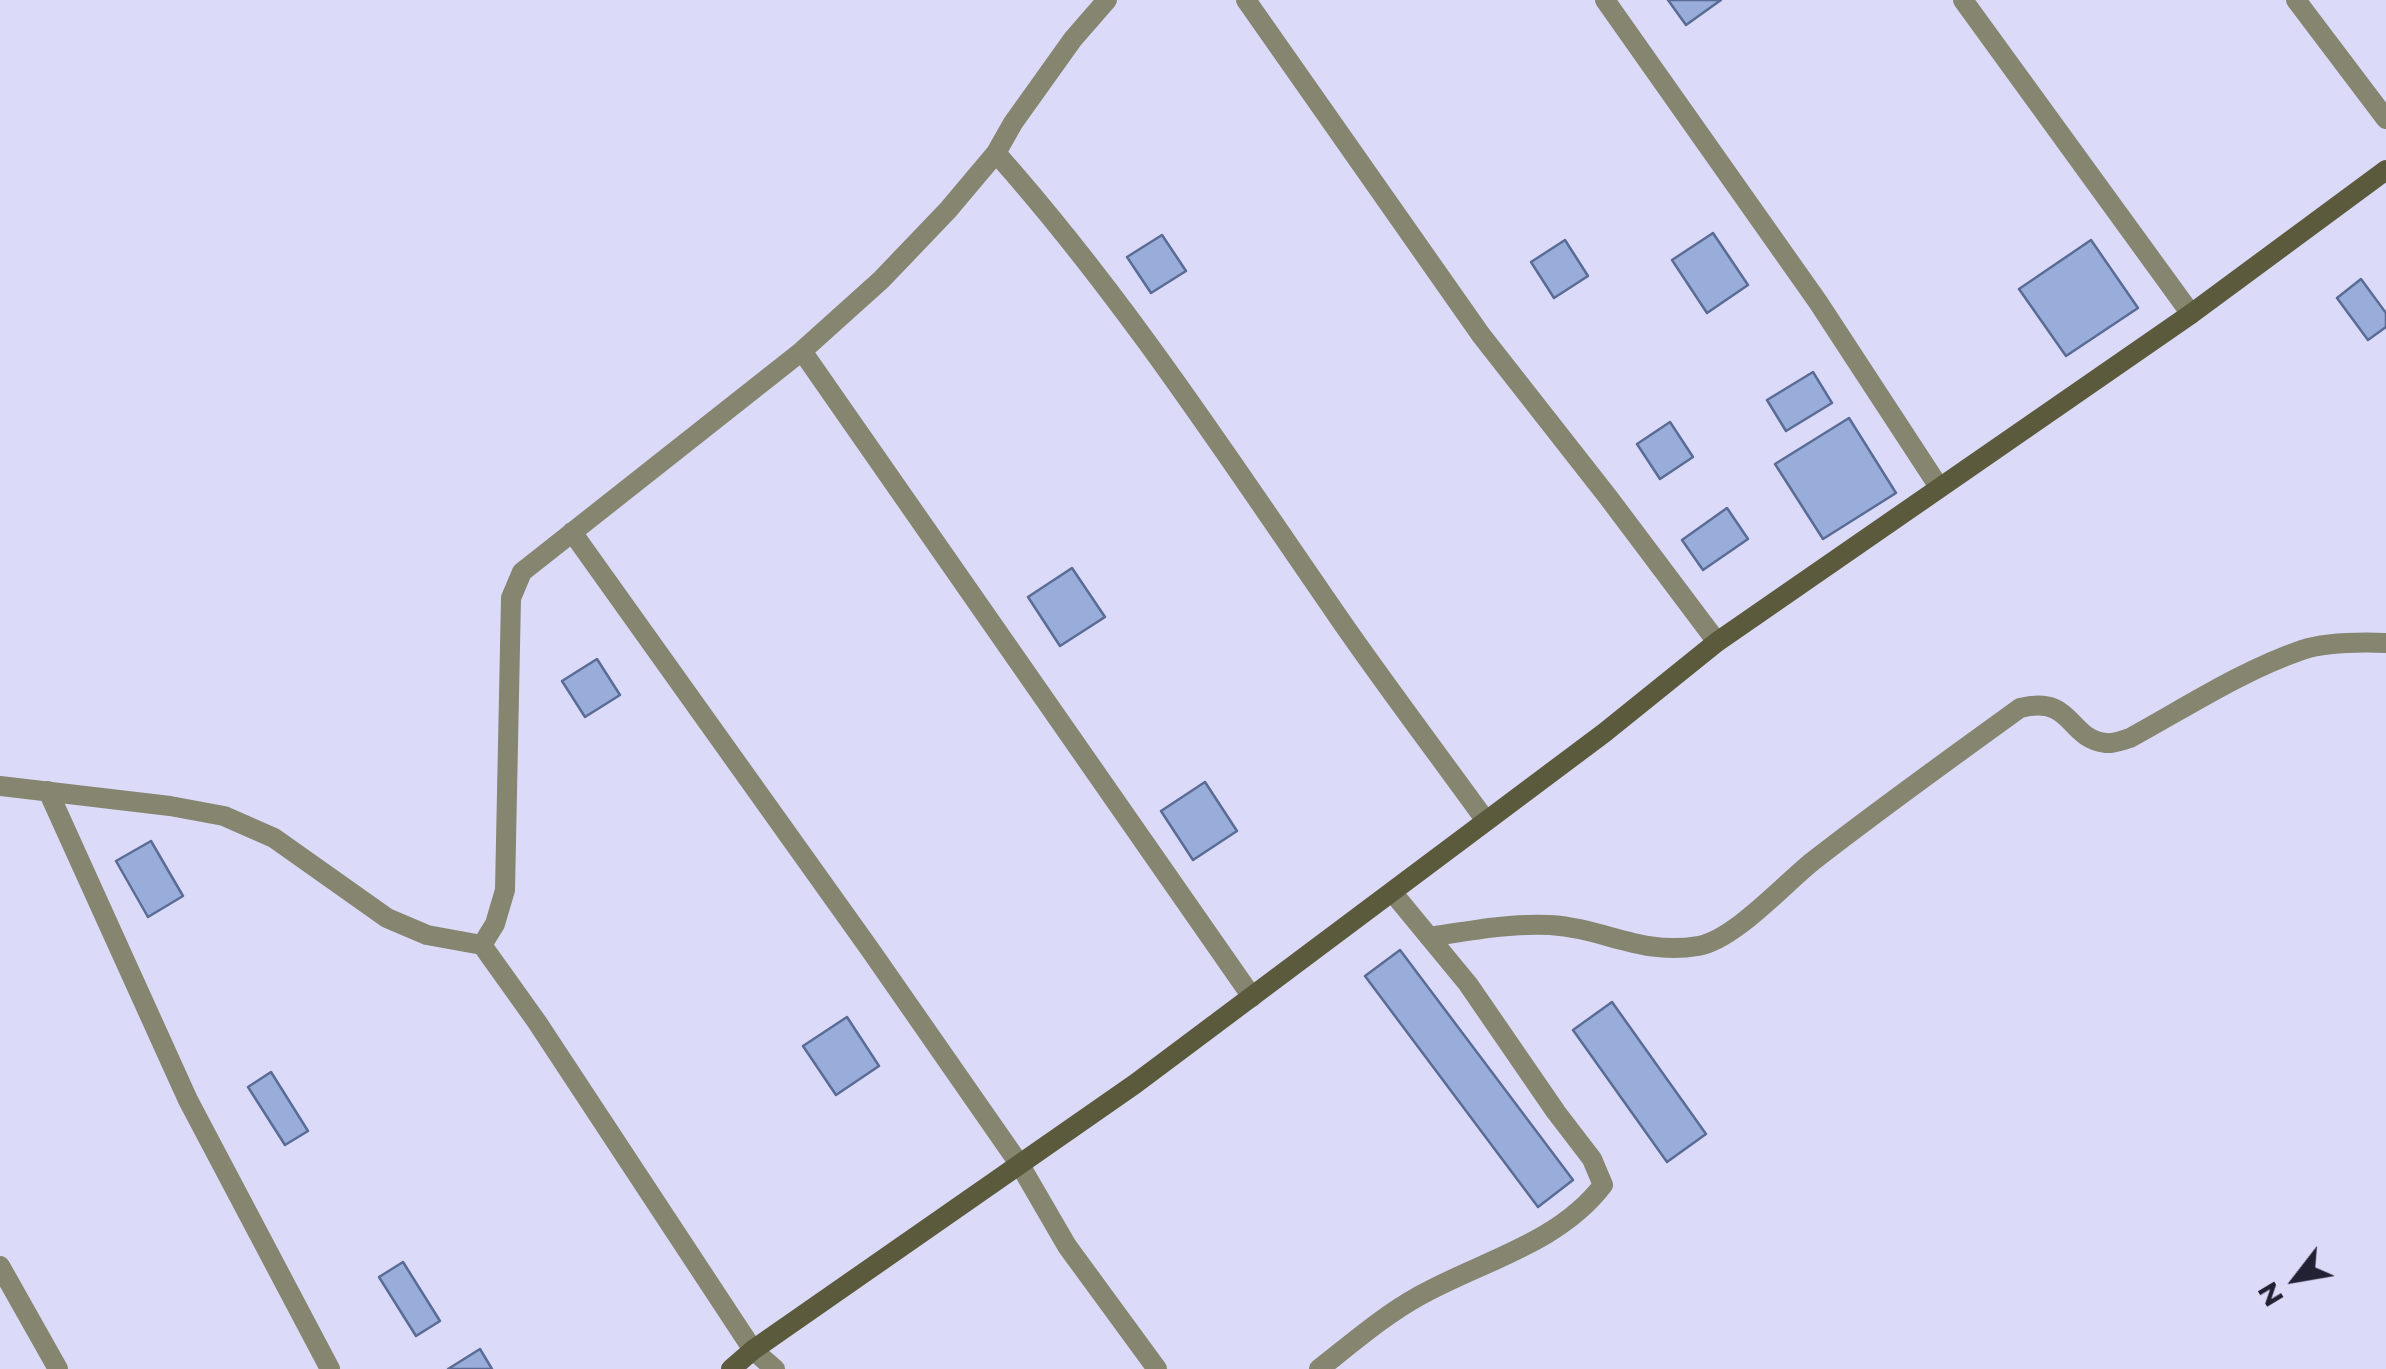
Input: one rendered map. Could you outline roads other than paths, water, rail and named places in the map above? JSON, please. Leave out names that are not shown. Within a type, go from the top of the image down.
[{"type":"street","points":[[482,945],[495,924],[505,890],[511,598],[522,572],[802,351],[881,280],[996,153],[1013,122],[1107,0]]},
{"type":"street","points":[[1246,0],[1480,335],[1717,642]]},
{"type":"street","points":[[1605,0],[1818,302],[1939,487]]},
{"type":"street","points":[[1963,0],[2190,314]]},
{"type":"street","points":[[2296,0],[2386,119]]},
{"type":"street","points":[[996,153],[1047,210],[1200,414],[1340,620],[1486,821]]},
{"type":"street","points":[[731,1369],[1135,1084],[1604,732],[1717,642],[2190,314],[2386,170]]},
{"type":"street","points":[[802,351],[1252,996]]},
{"type":"street","points":[[572,532],[858,932],[1020,1165],[1068,1246],[1157,1369]]},
{"type":"street","points":[[1429,937],[1506,926],[1550,925],[1586,930],[1648,947],[1678,949],[1704,945],[1735,928],[1812,862],[2020,708],[2039,703],[2059,708],[2085,734],[2107,744],[2130,738],[2258,669],[2305,649],[2386,643]]},
{"type":"street","points":[[0,786],[224,816],[274,838],[387,918],[427,935],[482,945],[753,1350],[775,1369]]},
{"type":"street","points":[[48,791],[188,1100],[330,1369]]},
{"type":"street","points":[[1319,1369],[1415,1298],[1463,1273],[1506,1257],[1538,1238],[1589,1203],[1603,1185],[1592,1159],[1468,984],[1393,892]]},
{"type":"street","points":[[0,1266],[58,1369]]}]
